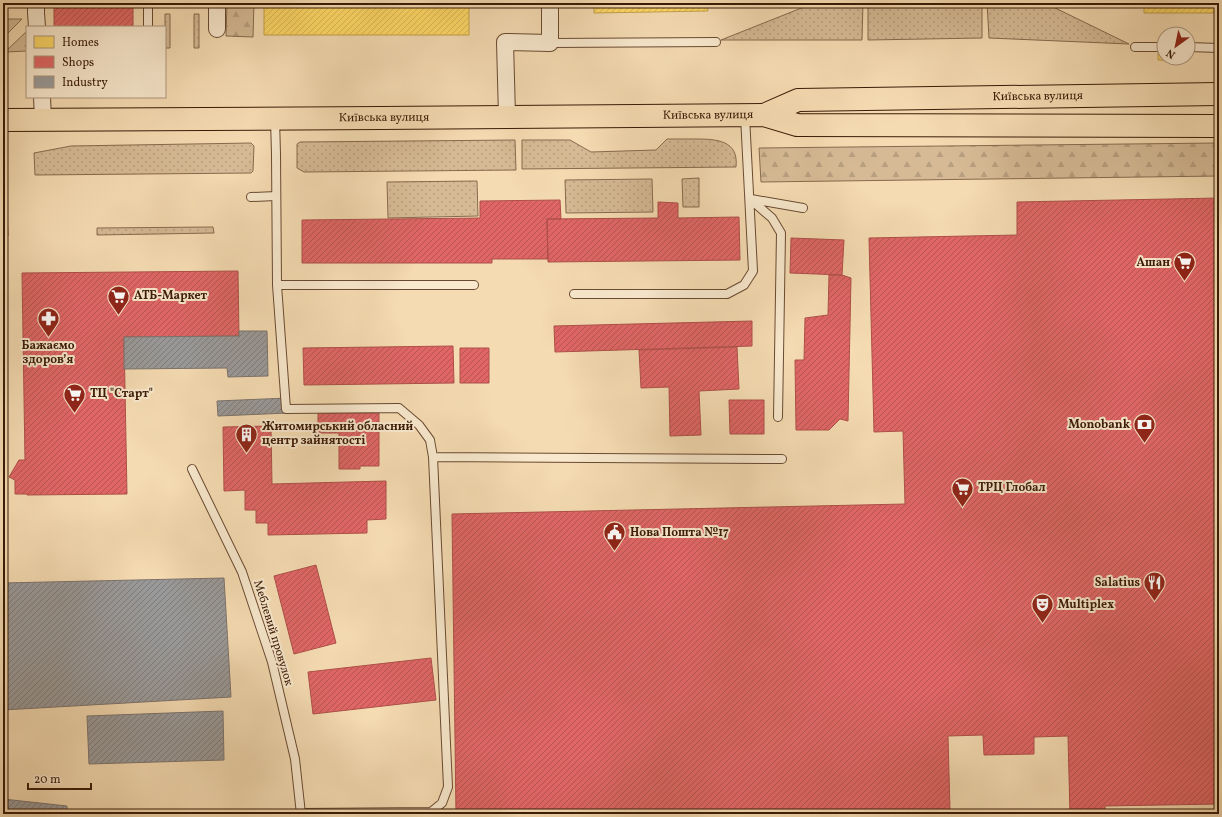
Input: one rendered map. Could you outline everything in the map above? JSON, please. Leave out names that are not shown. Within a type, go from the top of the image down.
[{"type":"main road","name":"Київська вулиця","points":[[754,115],[798,100],[1219,94]]},
{"type":"main road","name":"Київська вулиця","points":[[3,120],[754,115],[797,125],[1219,126]]},
{"type":"street","points":[[36,3],[37,26]]},
{"type":"street","points":[[217,3],[217,29]]},
{"type":"street","points":[[507,116],[505,42],[550,43],[550,3]]},
{"type":"street","points":[[42,98],[43,119]]},
{"type":"lane","points":[[148,3],[148,26]]},
{"type":"lane","points":[[550,43],[716,42]]},
{"type":"lane","points":[[1135,47],[1156,47]]},
{"type":"lane","points":[[1196,47],[1219,48]]},
{"type":"lane","points":[[574,294],[726,294],[744,285],[753,271],[749,214],[754,115]]},
{"type":"lane","points":[[274,118],[276,154],[277,284],[286,409],[399,408],[419,425],[430,440],[433,457],[448,787],[442,803],[431,812],[301,813]]},
{"type":"lane","points":[[251,197],[276,196]]},
{"type":"lane","points":[[750,199],[803,208]]},
{"type":"lane","points":[[750,199],[772,218],[782,233],[778,417]]},
{"type":"lane","points":[[277,284],[474,286]]},
{"type":"lane","points":[[433,457],[782,459]]},
{"type":"lane","name":"Меблевий провулок","points":[[192,469],[242,572],[272,662],[295,759],[301,813]]},
{"type":"green space","points":[[227,3],[254,3],[253,37],[226,36]]},
{"type":"green space","points":[[814,3],[863,3],[862,40],[721,40]]},
{"type":"green space","points":[[868,3],[982,3],[982,38],[868,40]]},
{"type":"green space","points":[[987,3],[1045,3],[1129,44],[989,38]]},
{"type":"green space","points":[[165,14],[170,14],[170,48],[166,48]]},
{"type":"green space","points":[[194,14],[199,14],[199,48],[194,48]]},
{"type":"green space","points":[[3,19],[22,19],[3,38]]},
{"type":"green space","points":[[26,32],[26,51],[5,52]]},
{"type":"green space","points":[[667,139],[703,139],[724,143],[730,146],[734,151],[736,167],[522,169],[522,140],[570,140],[591,152],[656,150]]},
{"type":"green space","points":[[515,140],[516,170],[304,172],[297,168],[297,144],[300,142]]},
{"type":"green space","points":[[251,143],[254,146],[253,171],[251,173],[35,175],[34,153],[71,146]]},
{"type":"green space","points":[[1219,143],[1219,176],[761,182],[759,148]]},
{"type":"green space","points":[[699,178],[699,207],[683,207],[682,179]]},
{"type":"green space","points":[[652,179],[653,212],[566,213],[565,180]]},
{"type":"green space","points":[[477,181],[478,216],[388,218],[387,182]]},
{"type":"green space","points":[[213,227],[214,233],[97,235],[97,228]]},
{"type":"building: Homes","points":[[264,3],[469,3],[469,35],[264,35]]},
{"type":"building: Homes","points":[[594,3],[707,3],[708,11],[594,13]]},
{"type":"building: Homes","points":[[1144,3],[1219,3],[1219,13],[1144,13]]},
{"type":"building: Shops","points":[[54,3],[133,3],[133,26],[54,26]]},
{"type":"building: Shops","points":[[3,189],[6,189],[8,236],[3,236]]},
{"type":"building: Shops","name":"ТРЦ Глобал","points":[[1219,198],[1219,804],[1105,806],[1105,814],[1070,814],[1068,736],[1034,737],[1034,754],[984,755],[983,735],[948,736],[950,811],[861,814],[456,814],[452,514],[905,504],[903,431],[874,432],[869,238],[1017,235],[1017,202]]},
{"type":"building: Shops","points":[[560,200],[561,219],[547,219],[548,259],[492,259],[492,263],[302,263],[302,220],[480,218],[480,201]]},
{"type":"building: Shops","points":[[658,202],[678,203],[678,218],[739,217],[740,260],[548,262],[547,219],[658,218]]},
{"type":"building: Shops","points":[[791,238],[844,240],[842,275],[790,273]]},
{"type":"building: Shops","name":"ТЦ \"Старт\"","points":[[238,271],[239,336],[124,337],[127,494],[15,494],[15,480],[9,477],[19,460],[25,460],[22,273]]},
{"type":"building: Shops","points":[[829,275],[842,275],[851,278],[848,421],[840,419],[829,430],[796,430],[795,360],[804,360],[805,318],[828,315]]},
{"type":"building: Shops","points":[[752,321],[752,346],[555,352],[554,326]]},
{"type":"building: Shops","points":[[453,346],[454,383],[304,385],[303,348]]},
{"type":"building: Shops","points":[[737,347],[739,389],[699,391],[701,435],[670,436],[669,387],[641,388],[639,350]]},
{"type":"building: Shops","points":[[460,348],[489,348],[489,383],[460,383]]},
{"type":"building: Shops","points":[[729,400],[764,400],[764,434],[730,434]]},
{"type":"building: Shops","points":[[318,413],[379,413],[379,466],[360,466],[360,469],[339,469],[339,433],[318,433]]},
{"type":"building: Shops","name":"Житомирський обласний центр зайнятості","points":[[271,426],[272,484],[386,481],[386,519],[367,520],[367,533],[268,535],[268,523],[256,523],[256,510],[245,510],[245,490],[224,491],[223,427]]},
{"type":"building: Shops","points":[[316,565],[336,643],[294,654],[274,576]]},
{"type":"building: Shops","points":[[431,658],[436,700],[313,714],[308,672]]},
{"type":"building: Industry","points":[[239,331],[267,331],[268,376],[228,377],[227,368],[124,369],[124,337],[239,336]]},
{"type":"building: Industry","points":[[288,398],[289,413],[218,416],[217,401]]},
{"type":"building: Industry","points":[[224,578],[231,697],[3,710],[3,583]]},
{"type":"building: Industry","points":[[223,711],[224,760],[89,764],[87,716]]},
{"type":"building: Industry","points":[[3,799],[67,806],[67,814],[3,814]]},
{"type":"place","name":"Ашан","points":[[1185,282]]},
{"type":"place","name":"АТБ-Маркет","points":[[119,316]]},
{"type":"place","name":"Бажаємо здоровʼя","points":[[48,338]]},
{"type":"place","name":"ТЦ \"Старт\"","points":[[75,414]]},
{"type":"place","name":"Monobank","points":[[1145,444]]},
{"type":"place","name":"Житомирський обласний центр зайнятості","points":[[247,454]]},
{"type":"place","name":"ТРЦ Глобал","points":[[963,508]]},
{"type":"place","name":"Нова Пошта №17","points":[[615,552]]},
{"type":"place","name":"Salatius","points":[[1155,602]]},
{"type":"place","name":"Multiplex","points":[[1042,624]]}]
